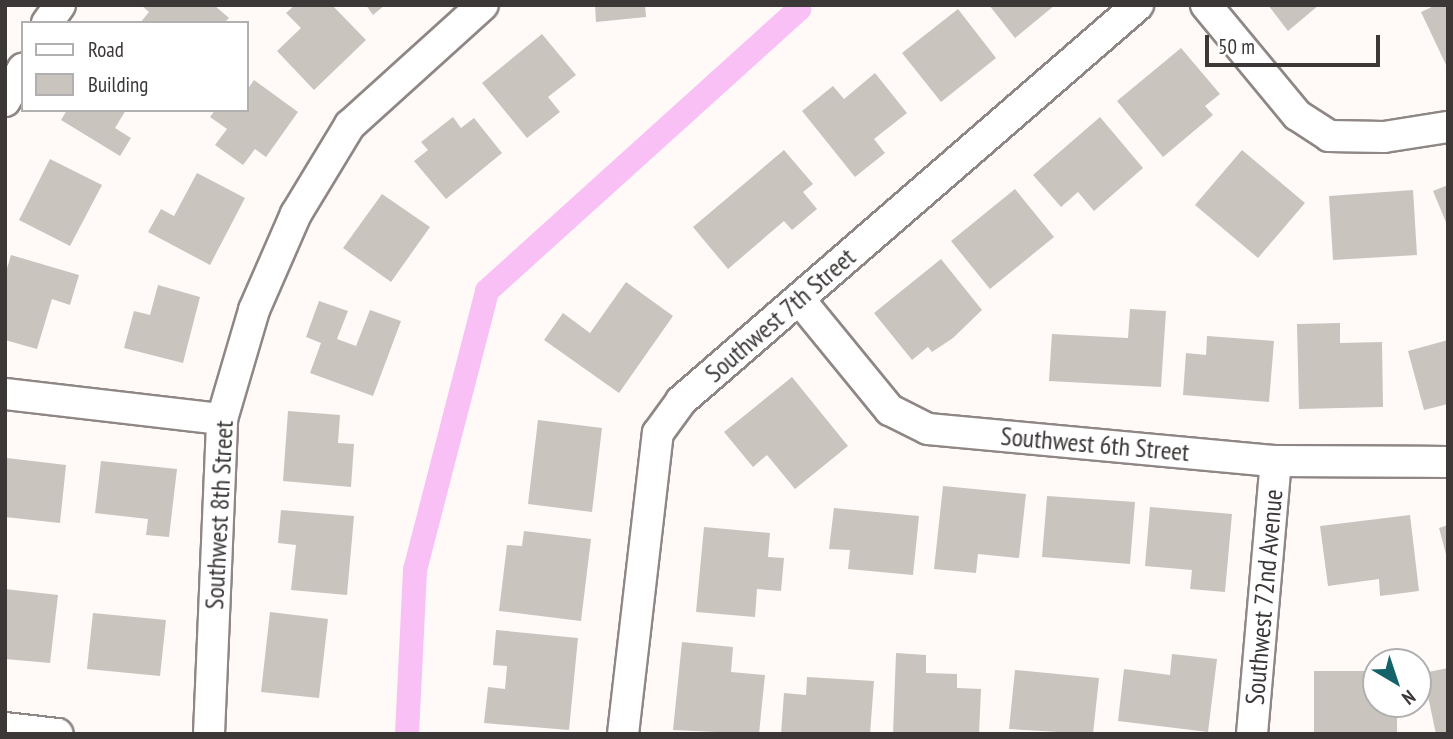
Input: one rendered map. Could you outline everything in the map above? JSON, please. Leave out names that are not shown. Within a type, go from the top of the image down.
[{"type":"street","points":[[48,21],[60,5]]},
{"type":"street","name":"Southwest 8th Street","points":[[209,734],[222,419],[254,310],[291,226],[351,125],[482,5]]},
{"type":"street","name":"Southwest 7th Street","points":[[623,734],[658,433],[681,401],[1138,5]]},
{"type":"street","points":[[1206,5],[1297,115],[1329,136],[1384,137],[1448,127]]},
{"type":"street","points":[[5,101],[21,73]]},
{"type":"street","name":"Southwest 6th Street","points":[[799,299],[890,410],[928,429],[1276,461],[1448,461]]},
{"type":"street","points":[[5,394],[222,419]]},
{"type":"street","name":"Southwest 72nd Avenue","points":[[1252,734],[1276,461]]},
{"type":"street","points":[[5,728],[58,734]]},
{"type":"building","points":[[141,5],[214,5],[229,18],[226,21],[142,21],[149,12]]},
{"type":"building","points":[[295,5],[332,5],[366,40],[314,90],[277,51],[301,28],[286,13]]},
{"type":"building","points":[[366,5],[385,5],[373,15]]},
{"type":"building","points":[[595,5],[645,5],[646,17],[596,22]]},
{"type":"building","points":[[989,5],[1055,5],[1015,38]]},
{"type":"building","points":[[1268,5],[1319,5],[1288,31]]},
{"type":"building","points":[[1436,5],[1448,5],[1448,69],[1421,12]]},
{"type":"building","points":[[958,9],[996,58],[941,102],[902,53]]},
{"type":"building","points":[[542,34],[576,75],[548,97],[560,112],[527,138],[482,83]]},
{"type":"building","points":[[1181,48],[1220,94],[1205,106],[1213,115],[1163,157],[1117,101]]},
{"type":"building","points":[[875,73],[907,113],[874,139],[885,153],[855,177],[802,111],[833,86],[844,99]]},
{"type":"building","points":[[254,80],[298,112],[266,157],[255,149],[243,165],[215,145],[227,129],[210,117],[214,112],[248,112],[248,89]]},
{"type":"building","points":[[66,112],[125,112],[115,128],[131,138],[120,156],[61,120]]},
{"type":"building","points":[[453,117],[461,128],[474,118],[502,153],[446,199],[414,161],[428,150],[421,142]]},
{"type":"building","points":[[1100,117],[1143,168],[1094,211],[1078,192],[1061,207],[1033,175]]},
{"type":"building","points":[[784,150],[813,184],[803,192],[817,209],[792,230],[784,221],[728,269],[693,227]]},
{"type":"building","points":[[1242,150],[1305,203],[1258,258],[1195,205]]},
{"type":"building","points":[[50,159],[102,185],[70,246],[19,220]]},
{"type":"building","points":[[197,173],[245,198],[210,265],[148,232],[161,209],[174,216]]},
{"type":"building","points":[[1448,185],[1448,227],[1433,191]]},
{"type":"building","points":[[1015,189],[1054,237],[990,289],[951,241]]},
{"type":"building","points":[[1413,190],[1417,255],[1333,260],[1329,196]]},
{"type":"building","points":[[382,194],[430,227],[391,282],[343,248]]},
{"type":"building","points":[[11,255],[79,275],[70,305],[52,299],[37,349],[5,340],[5,275]]},
{"type":"building","points":[[941,259],[982,310],[953,338],[932,352],[928,347],[912,360],[874,313]]},
{"type":"building","points":[[626,282],[673,316],[619,393],[544,340],[563,313],[590,333]]},
{"type":"building","points":[[158,285],[200,297],[183,363],[124,348],[134,311],[150,315]]},
{"type":"building","points":[[319,301],[348,311],[337,339],[356,346],[370,310],[401,321],[373,396],[310,373],[321,343],[306,337]]},
{"type":"building","points":[[1130,309],[1166,311],[1161,387],[1049,381],[1052,334],[1128,338]]},
{"type":"building","points":[[1340,323],[1340,343],[1382,342],[1383,407],[1299,409],[1297,324]]},
{"type":"building","points":[[1207,336],[1274,341],[1269,402],[1183,395],[1186,353],[1206,355]]},
{"type":"building","points":[[1448,340],[1448,404],[1424,410],[1408,351]]},
{"type":"building","points":[[792,377],[848,446],[795,489],[767,455],[753,467],[724,432]]},
{"type":"building","points":[[288,411],[340,415],[338,443],[354,444],[351,487],[283,481]]},
{"type":"building","points":[[538,420],[602,428],[592,512],[528,504]]},
{"type":"building","points":[[7,458],[66,465],[60,523],[5,517]]},
{"type":"building","points":[[101,461],[177,469],[169,537],[146,535],[148,519],[95,513]]},
{"type":"building","points":[[943,486],[1026,494],[1019,558],[978,554],[976,573],[934,569]]},
{"type":"building","points":[[1047,496],[1135,502],[1130,564],[1042,557]]},
{"type":"building","points":[[1150,507],[1232,514],[1225,592],[1190,589],[1192,570],[1145,566]]},
{"type":"building","points":[[834,508],[919,516],[913,575],[848,569],[850,550],[829,549]]},
{"type":"building","points":[[281,510],[354,516],[347,595],[291,590],[296,545],[278,543]]},
{"type":"building","points":[[1410,515],[1419,591],[1380,596],[1379,579],[1328,586],[1320,526]]},
{"type":"building","points":[[1448,525],[1448,558],[1447,558],[1439,528]]},
{"type":"building","points":[[704,527],[770,533],[768,557],[784,558],[781,591],[757,589],[755,617],[696,612]]},
{"type":"building","points":[[524,531],[591,539],[581,621],[499,611],[507,545],[522,546]]},
{"type":"building","points":[[5,589],[58,595],[50,663],[5,659]]},
{"type":"building","points":[[270,612],[328,619],[319,698],[261,692]]},
{"type":"building","points":[[93,613],[166,620],[160,676],[87,669]]},
{"type":"building","points":[[496,630],[578,638],[569,730],[484,723],[488,687],[505,689],[507,666],[493,665]]},
{"type":"building","points":[[682,642],[733,647],[731,672],[765,675],[759,734],[673,730]]},
{"type":"building","points":[[896,653],[926,655],[926,673],[957,674],[957,688],[981,689],[979,734],[893,734]]},
{"type":"building","points":[[1172,654],[1217,659],[1208,732],[1118,721],[1124,669],[1170,675]]},
{"type":"building","points":[[1448,668],[1448,734],[1436,734],[1432,715],[1432,671]]},
{"type":"building","points":[[1015,670],[1099,678],[1093,734],[1009,729]]},
{"type":"building","points":[[1314,671],[1362,671],[1362,718],[1397,718],[1397,734],[1314,734]]},
{"type":"building","points":[[807,677],[874,681],[870,734],[781,734],[784,693],[806,695]]},
{"type":"waterway","points":[[407,734],[415,570],[487,291],[799,9],[796,5]]}]
